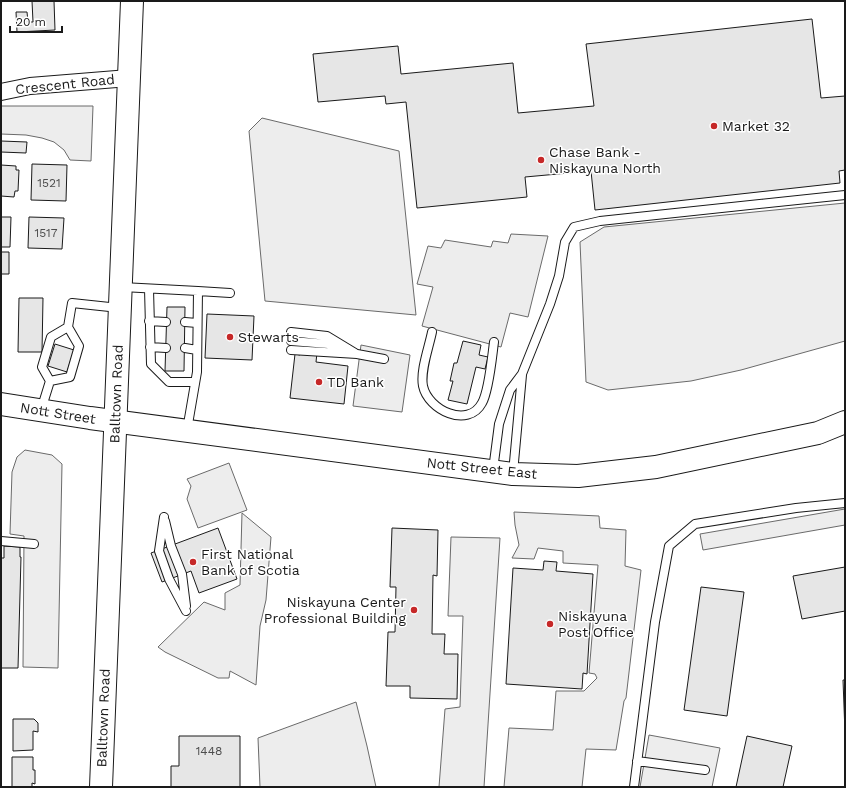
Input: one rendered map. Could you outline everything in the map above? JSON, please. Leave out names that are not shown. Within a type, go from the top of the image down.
[{"type":"main road","name":"Balltown Road","points":[[101,787],[132,1]]},
{"type":"main road","name":"Nott Street","points":[[1,404],[115,421]]},
{"type":"main road","name":"Nott Street East","points":[[115,421],[503,472],[578,476],[656,468],[818,434],[845,422]]},
{"type":"street","name":"Crescent Road","points":[[1,92],[22,87],[129,78]]},
{"type":"lane","points":[[503,472],[522,374],[553,297],[559,276],[565,242],[574,227],[600,221],[845,195]]},
{"type":"lane","points":[[149,288],[150,364],[169,382],[195,382]]},
{"type":"lane","points":[[50,382],[70,377],[79,346],[68,327],[72,303],[120,297],[149,288],[230,293]]},
{"type":"lane","points":[[187,431],[197,372],[198,291]]},
{"type":"lane","points":[[150,321],[166,322]]},
{"type":"lane","points":[[185,322],[197,323]]},
{"type":"lane","points":[[41,410],[50,382],[42,367],[51,337],[68,327]]},
{"type":"lane","points":[[291,332],[327,336],[357,354]]},
{"type":"lane","points":[[432,332],[423,373],[423,386],[428,398],[437,408],[447,413],[460,416],[474,412],[482,404],[486,392],[494,342]]},
{"type":"lane","points":[[291,341],[328,344],[357,354]]},
{"type":"lane","points":[[150,347],[166,348]]},
{"type":"lane","points":[[184,348],[197,350]]},
{"type":"lane","points":[[291,350],[357,354],[384,358]]},
{"type":"lane","points":[[503,472],[499,424],[510,390],[522,374]]},
{"type":"lane","points":[[634,787],[655,622],[669,546],[695,524],[796,508],[845,503]]},
{"type":"lane","points":[[164,517],[182,574],[186,611],[169,579],[159,551],[164,517]]},
{"type":"lane","points":[[1,541],[34,544]]},
{"type":"lane","points":[[637,761],[706,770]]},
{"type":"shaded area","points":[[1,106],[93,106],[91,161],[70,160],[64,150],[54,142],[42,138],[26,135],[1,134]]},
{"type":"shaded area","points":[[262,118],[399,151],[416,315],[265,301],[249,131]]},
{"type":"shaded area","points":[[845,203],[845,341],[741,370],[691,381],[608,390],[586,382],[580,242],[604,227]]},
{"type":"shaded area","points":[[511,234],[548,236],[528,317],[510,313],[501,347],[422,326],[433,287],[417,284],[428,246],[441,248],[445,240],[491,247],[493,241],[508,243]]},
{"type":"shaded area","points":[[361,345],[410,355],[402,412],[353,406]]},
{"type":"shaded area","points":[[25,450],[52,455],[62,464],[58,668],[23,667],[24,536],[10,534],[12,472],[17,457]]},
{"type":"shaded area","points":[[229,463],[247,510],[198,528],[187,499],[191,486],[187,479]]},
{"type":"shaded area","points":[[845,509],[845,525],[703,550],[700,534]]},
{"type":"shaded area","name":"Niskayuna Post Office","points":[[514,512],[599,516],[600,528],[626,530],[625,566],[641,570],[626,698],[624,701],[616,750],[586,749],[582,787],[504,787],[509,728],[553,730],[556,691],[584,691],[597,678],[595,674],[589,673],[598,565],[563,563],[563,551],[538,548],[534,559],[512,558],[519,545]]},
{"type":"shaded area","points":[[242,513],[271,537],[266,600],[260,626],[256,685],[230,671],[229,678],[218,678],[165,652],[158,647],[204,602],[225,610],[225,593],[240,585]]},
{"type":"shaded area","points":[[451,537],[500,538],[484,787],[439,787],[445,709],[460,707],[463,616],[448,616]]},
{"type":"shaded area","points":[[356,702],[376,787],[260,787],[258,738]]},
{"type":"shaded area","points":[[649,735],[720,748],[712,787],[640,787]]},
{"type":"building","points":[[32,1],[54,1],[55,30],[17,32],[16,12],[27,12],[28,22],[33,22]]},
{"type":"building","points":[[812,19],[821,98],[845,96],[845,170],[839,171],[840,183],[595,210],[591,171],[525,177],[527,197],[417,208],[406,102],[386,104],[385,96],[318,102],[313,54],[398,46],[401,74],[513,63],[518,113],[594,106],[586,44]]},
{"type":"building","points":[[1,141],[27,142],[26,153],[1,152]]},
{"type":"building","points":[[32,164],[67,165],[66,201],[31,200]]},
{"type":"building","points":[[1,165],[16,166],[16,170],[19,170],[18,191],[15,191],[14,197],[1,196]]},
{"type":"building","points":[[1,217],[11,217],[10,247],[1,247]]},
{"type":"building","points":[[29,217],[64,218],[62,249],[28,248]]},
{"type":"building","points":[[1,252],[9,252],[9,274],[1,274]]},
{"type":"building","points":[[19,298],[43,298],[42,352],[18,352]]},
{"type":"building","points":[[167,307],[185,307],[184,371],[165,371]]},
{"type":"building","name":"Stewarts","points":[[207,314],[254,316],[252,360],[205,358]]},
{"type":"building","name":"TD Bank","points":[[302,332],[319,334],[316,362],[348,366],[344,404],[290,398],[295,354],[300,355]]},
{"type":"building","points":[[463,341],[481,345],[479,355],[488,357],[485,369],[476,367],[467,404],[448,400],[453,381],[450,381],[454,363],[457,363]]},
{"type":"building","points":[[55,344],[74,350],[67,372],[48,366]]},
{"type":"building","name":"First National Bank of Scotia","points":[[218,528],[237,579],[199,593],[191,571],[162,582],[151,553]]},
{"type":"building","name":"Niskayuna Center Professional Building","points":[[392,528],[438,530],[437,576],[433,575],[432,634],[445,634],[444,654],[458,654],[457,699],[410,698],[410,686],[386,686],[388,632],[395,632],[396,587],[390,587]]},
{"type":"building","points":[[4,546],[20,547],[18,668],[1,668],[1,558],[4,558]]},
{"type":"building","name":"Niskayuna Post Office","points":[[544,561],[557,562],[556,571],[593,574],[587,674],[583,673],[582,689],[506,684],[513,568],[543,570]]},
{"type":"building","points":[[845,567],[845,611],[802,619],[793,576]]},
{"type":"building","points":[[701,587],[744,592],[727,716],[684,710]]},
{"type":"building","points":[[843,680],[845,680],[845,733]]},
{"type":"building","points":[[13,719],[34,719],[38,723],[38,732],[33,731],[33,750],[13,751]]},
{"type":"building","points":[[179,736],[240,736],[240,787],[171,787],[171,766],[179,766]]},
{"type":"building","points":[[747,736],[792,746],[783,787],[736,787]]},
{"type":"building","points":[[12,757],[33,757],[35,784],[32,783],[32,787],[12,787]]},
{"type":"place","name":"Market 32","points":[[714,126]]},
{"type":"place","name":"Chase Bank - Niskayuna North","points":[[541,160]]},
{"type":"place","name":"Stewarts","points":[[230,337]]},
{"type":"place","name":"TD Bank","points":[[319,382]]},
{"type":"place","name":"First National Bank of Scotia","points":[[193,562]]},
{"type":"place","name":"Niskayuna Center Professional Building","points":[[414,610]]},
{"type":"place","name":"Niskayuna Post Office","points":[[550,624]]}]
